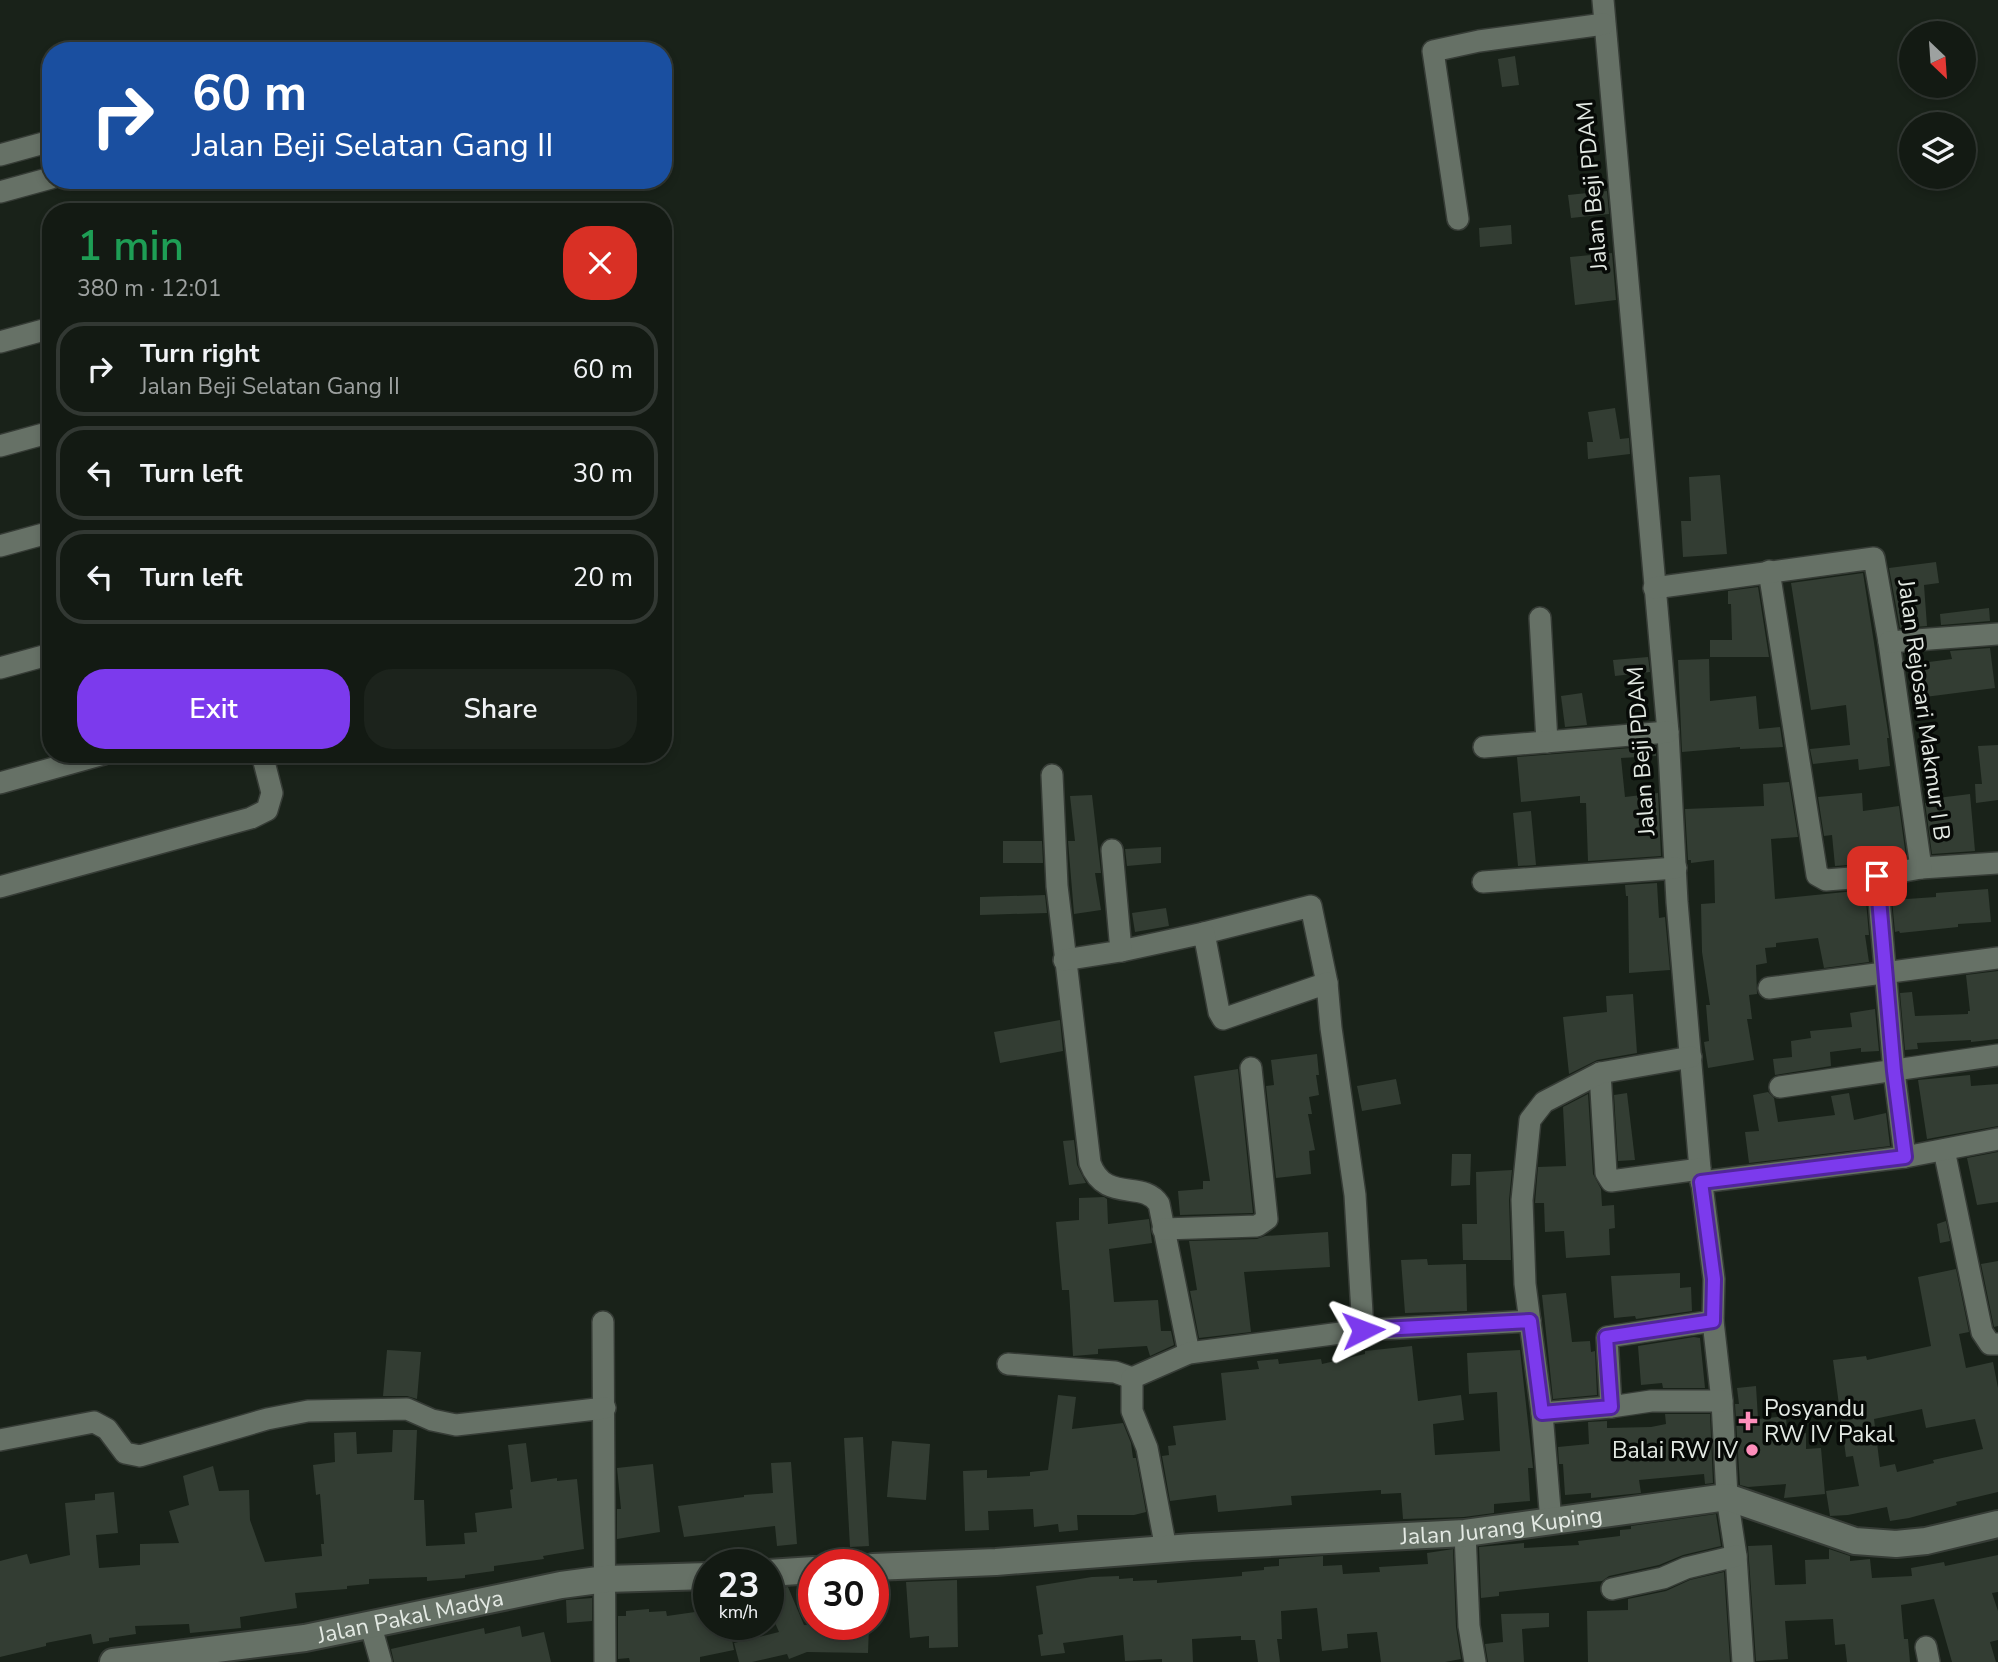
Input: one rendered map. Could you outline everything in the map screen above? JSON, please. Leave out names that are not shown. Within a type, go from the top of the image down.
[{"type":"street","name":"Jalan Beji PDAM","points":[[1603,0],[1668,732],[1677,902],[1700,1175],[1714,1279],[1713,1321],[1722,1401],[1727,1497],[1736,1556],[1743,1662]]},
{"type":"street","points":[[1458,219],[1433,51],[1479,41],[1604,24]]},
{"type":"street","points":[[0,155],[42,143]]},
{"type":"street","points":[[0,192],[42,180]]},
{"type":"street","points":[[0,342],[42,330]]},
{"type":"street","points":[[0,446],[42,434]]},
{"type":"street","points":[[0,547],[42,535]]},
{"type":"street","name":"Jalan Rejosari Makmur I B","points":[[1769,571],[1870,557],[1875,560],[1921,868]]},
{"type":"street","points":[[1654,587],[1769,571],[1817,875],[1826,880],[1877,876],[1921,868],[1998,863]]},
{"type":"street","points":[[1540,618],[1547,742]]},
{"type":"street","points":[[1889,642],[1998,634]]},
{"type":"street","points":[[0,668],[42,656]]},
{"type":"street","points":[[1484,747],[1668,732]]},
{"type":"street","points":[[0,783],[72,763]]},
{"type":"street","points":[[0,887],[251,818],[267,810],[272,793],[264,763]]},
{"type":"street","points":[[1052,775],[1057,886],[1064,960],[1090,1163],[1102,1184],[1156,1199],[1189,1353]]},
{"type":"street","points":[[1112,850],[1121,951]]},
{"type":"street","points":[[1483,882],[1676,868]]},
{"type":"street","points":[[1877,876],[1894,1071],[1905,1157]]},
{"type":"street","points":[[1064,960],[1205,933],[1311,906],[1327,983],[1355,1195],[1363,1330]]},
{"type":"street","points":[[1205,933],[1219,1012],[1223,1019],[1327,983]]},
{"type":"street","points":[[1769,988],[1998,958]]},
{"type":"street","points":[[1780,1087],[1998,1055]]},
{"type":"street","points":[[1551,1522],[1542,1413],[1525,1284],[1522,1200],[1530,1120],[1544,1102],[1600,1073],[1691,1057]]},
{"type":"street","points":[[1163,1229],[1257,1226],[1267,1219],[1251,1068]]},
{"type":"street","points":[[1600,1073],[1606,1173],[1611,1181],[1905,1157],[1998,1139]]},
{"type":"street","points":[[1944,1150],[1982,1332],[1990,1344],[1998,1345]]},
{"type":"street","points":[[1008,1364],[1115,1372],[1132,1378],[1189,1353],[1363,1330],[1530,1321]]},
{"type":"street","points":[[1611,1407],[1606,1337],[1713,1321]]},
{"type":"street","points":[[603,1322],[605,1662]]},
{"type":"street","points":[[1132,1378],[1132,1411],[1147,1448],[1166,1549]]},
{"type":"street","points":[[1542,1413],[1651,1401],[1722,1401]]},
{"type":"street","points":[[0,1440],[94,1422],[107,1429],[125,1453],[140,1456],[267,1419],[308,1411],[407,1409],[432,1420],[456,1425],[605,1408]]},
{"type":"street","name":"Jalan Jurang Kuping","points":[[889,1566],[1465,1533],[1727,1497],[1855,1541],[1896,1544],[1926,1541],[1998,1524]]},
{"type":"street","points":[[1465,1533],[1469,1626],[1475,1662]]},
{"type":"street","points":[[1612,1589],[1663,1578],[1686,1568],[1736,1556]]},
{"type":"street","name":"Jalan Pakal Madya","points":[[113,1662],[305,1638],[561,1585],[606,1579],[693,1576]]},
{"type":"street","points":[[370,1623],[381,1662]]},
{"type":"building","points":[[1515,56],[1519,85],[1502,87],[1498,59]]},
{"type":"building","points":[[1607,191],[1609,214],[1571,218],[1568,195]]},
{"type":"building","points":[[1511,225],[1512,244],[1480,247],[1479,228]]},
{"type":"building","points":[[1612,253],[1616,300],[1575,305],[1570,257]]},
{"type":"building","points":[[1615,408],[1620,439],[1629,438],[1630,454],[1588,459],[1587,442],[1593,442],[1588,412]]},
{"type":"building","points":[[1720,475],[1727,554],[1683,557],[1681,521],[1691,521],[1689,477]]},
{"type":"building","points":[[1936,562],[1939,583],[1924,585],[1927,626],[1900,628],[1889,568]]},
{"type":"building","points":[[1863,573],[1889,738],[1890,766],[1859,770],[1858,759],[1813,764],[1810,749],[1850,745],[1846,705],[1811,710],[1791,583]]},
{"type":"building","points":[[1758,587],[1769,657],[1710,657],[1710,640],[1732,640],[1728,591]]},
{"type":"building","points":[[1989,608],[1990,621],[1941,625],[1940,614]]},
{"type":"building","points":[[1990,648],[1995,688],[1925,697],[1921,663],[1952,659],[1950,651]]},
{"type":"building","points":[[1648,657],[1650,672],[1615,676],[1613,660]]},
{"type":"building","points":[[1709,659],[1710,701],[1756,696],[1759,729],[1780,727],[1783,747],[1740,747],[1682,752],[1678,660]]},
{"type":"building","points":[[1582,693],[1587,725],[1565,727],[1561,696]]},
{"type":"building","points":[[1998,745],[1998,800],[1976,803],[1975,784],[1982,784],[1978,746]]},
{"type":"building","points":[[1656,746],[1656,756],[1621,758],[1625,797],[1658,793],[1661,856],[1588,861],[1586,803],[1580,803],[1580,796],[1521,802],[1517,757]]},
{"type":"building","points":[[1789,782],[1798,837],[1771,839],[1775,899],[1865,890],[1869,935],[1865,935],[1869,962],[1824,968],[1818,938],[1776,943],[1776,947],[1765,948],[1767,963],[1756,965],[1757,994],[1749,995],[1752,1019],[1747,1019],[1754,1060],[1708,1068],[1704,1042],[1709,1041],[1706,1005],[1710,1005],[1702,952],[1701,904],[1715,903],[1714,860],[1691,863],[1691,860],[1688,860],[1685,809],[1764,806],[1763,784]]},
{"type":"building","points":[[1862,793],[1863,811],[1899,806],[1906,857],[1835,866],[1832,835],[1824,836],[1818,797]]},
{"type":"building","points":[[1970,794],[1975,851],[1932,854],[1925,803],[1929,802],[1929,799]]},
{"type":"building","points":[[1092,795],[1101,873],[1095,873],[1101,910],[1074,914],[1068,841],[1075,841],[1070,796]]},
{"type":"building","points":[[1531,811],[1536,865],[1518,866],[1513,813]]},
{"type":"building","points":[[1003,841],[1042,841],[1043,863],[1003,863]]},
{"type":"building","points":[[1161,847],[1161,863],[1127,866],[1125,849]]},
{"type":"building","points":[[1657,883],[1659,918],[1665,917],[1670,970],[1629,973],[1628,896],[1625,885]]},
{"type":"building","points":[[1988,889],[1991,922],[1895,932],[1892,900]]},
{"type":"building","points":[[1045,895],[1047,913],[980,915],[980,897]]},
{"type":"building","points":[[1166,908],[1169,926],[1135,932],[1132,913]]},
{"type":"building","points":[[1998,971],[1998,1039],[1917,1043],[1918,1049],[1905,1050],[1900,993],[1912,992],[1915,1016],[1968,1014],[1970,1011],[1966,975]]},
{"type":"building","points":[[1633,994],[1637,1053],[1597,1060],[1569,1074],[1563,1017],[1607,1012],[1606,996]]},
{"type":"building","points":[[1875,1009],[1879,1051],[1861,1052],[1861,1048],[1830,1052],[1831,1066],[1775,1075],[1773,1059],[1792,1057],[1791,1041],[1811,1038],[1810,1031],[1852,1027],[1850,1013]]},
{"type":"building","points":[[1060,1020],[1063,1051],[1000,1063],[994,1032]]},
{"type":"building","points":[[1317,1054],[1319,1095],[1309,1097],[1312,1114],[1308,1114],[1315,1150],[1309,1151],[1311,1174],[1276,1178],[1266,1086],[1274,1085],[1271,1060]]},
{"type":"building","points":[[1238,1069],[1253,1213],[1180,1215],[1178,1191],[1203,1189],[1203,1181],[1210,1181],[1194,1076]]},
{"type":"building","points":[[1970,1075],[1971,1086],[1998,1084],[1998,1126],[1927,1139],[1918,1080]]},
{"type":"building","points":[[1396,1079],[1401,1104],[1362,1111],[1357,1086]]},
{"type":"building","points":[[1768,1092],[1774,1098],[1778,1122],[1835,1115],[1831,1096],[1849,1093],[1854,1120],[1886,1113],[1890,1146],[1749,1163],[1745,1132],[1759,1131],[1753,1095]]},
{"type":"building","points":[[1627,1093],[1635,1160],[1618,1161],[1614,1095]]},
{"type":"building","points":[[1588,1094],[1593,1174],[1601,1189],[1602,1206],[1614,1205],[1615,1228],[1609,1229],[1610,1255],[1566,1258],[1564,1231],[1545,1232],[1544,1203],[1535,1203],[1538,1167],[1566,1166],[1563,1107]]},
{"type":"building","points":[[1074,1140],[1077,1165],[1086,1183],[1069,1185],[1063,1141]]},
{"type":"building","points":[[1998,1152],[1998,1202],[1977,1205],[1967,1158]]},
{"type":"building","points":[[1452,1154],[1471,1154],[1470,1185],[1451,1186]]},
{"type":"building","points":[[1512,1170],[1509,1200],[1511,1260],[1463,1260],[1462,1224],[1477,1224],[1476,1172]]},
{"type":"building","points":[[1079,1198],[1107,1199],[1108,1224],[1149,1219],[1152,1243],[1109,1249],[1114,1302],[1158,1300],[1161,1331],[1171,1331],[1174,1345],[1150,1356],[1147,1346],[1098,1349],[1098,1354],[1073,1356],[1069,1290],[1062,1290],[1056,1222],[1079,1220]]},
{"type":"building","points":[[1946,1221],[1950,1241],[1940,1243],[1937,1224]]},
{"type":"building","points":[[1328,1232],[1330,1267],[1244,1272],[1251,1332],[1199,1338],[1190,1291],[1197,1290],[1189,1241],[1257,1239],[1265,1236]]},
{"type":"building","points":[[1427,1259],[1428,1265],[1466,1264],[1467,1311],[1405,1313],[1401,1260]]},
{"type":"building","points":[[1998,1261],[1998,1326],[1994,1327],[1981,1264]]},
{"type":"building","points":[[1956,1269],[1969,1332],[1959,1334],[1966,1368],[1993,1362],[1998,1388],[1998,1492],[1890,1521],[1887,1507],[1830,1516],[1826,1491],[1859,1486],[1853,1456],[1846,1457],[1833,1360],[1866,1356],[1867,1360],[1931,1346],[1918,1277]],"holes":[[[1922,1409],[1926,1428],[1975,1419],[1983,1449],[1933,1460],[1934,1463],[1897,1472],[1895,1464],[1880,1467],[1874,1419]]]},
{"type":"building","points":[[1680,1273],[1680,1288],[1691,1287],[1692,1311],[1636,1319],[1635,1316],[1614,1318],[1611,1276]]},
{"type":"building","points":[[1566,1293],[1572,1342],[1590,1341],[1591,1352],[1595,1351],[1597,1395],[1553,1399],[1542,1295]]},
{"type":"building","points":[[1700,1338],[1705,1388],[1663,1388],[1662,1383],[1641,1385],[1638,1346]]},
{"type":"building","points":[[1412,1346],[1418,1401],[1461,1395],[1464,1420],[1433,1424],[1435,1455],[1500,1451],[1497,1392],[1469,1394],[1467,1353],[1520,1350],[1533,1468],[1528,1468],[1530,1501],[1494,1504],[1494,1513],[1403,1519],[1401,1493],[1381,1494],[1381,1490],[1291,1496],[1292,1505],[1218,1512],[1216,1495],[1170,1501],[1162,1456],[1169,1455],[1168,1446],[1176,1445],[1173,1426],[1226,1420],[1221,1373],[1259,1369],[1257,1361],[1278,1359],[1279,1364],[1321,1359],[1322,1364],[1365,1354],[1365,1351]]},
{"type":"building","points":[[387,1350],[421,1352],[417,1399],[407,1396],[383,1396]]},
{"type":"building","points":[[1756,1386],[1758,1419],[1786,1416],[1787,1434],[1806,1433],[1806,1449],[1821,1448],[1825,1494],[1784,1498],[1786,1484],[1748,1487],[1740,1485],[1735,1404],[1739,1404],[1737,1388]]},
{"type":"building","points":[[1058,1395],[1076,1397],[1072,1429],[1123,1423],[1131,1443],[1133,1458],[1136,1458],[1146,1512],[1134,1515],[1077,1515],[1078,1530],[1059,1532],[1058,1524],[1034,1527],[1033,1509],[988,1511],[989,1530],[965,1531],[963,1471],[987,1470],[987,1478],[1030,1476],[1030,1472],[1048,1470]]},
{"type":"building","points":[[1665,1414],[1710,1414],[1713,1483],[1705,1484],[1704,1474],[1639,1480],[1641,1493],[1591,1498],[1591,1493],[1565,1495],[1563,1464],[1559,1464],[1558,1447],[1589,1444],[1588,1422],[1607,1421],[1607,1428],[1651,1427],[1666,1424]]},
{"type":"building","points":[[393,1430],[417,1430],[414,1500],[424,1500],[426,1546],[465,1544],[464,1533],[477,1532],[475,1513],[512,1508],[510,1490],[513,1489],[508,1445],[526,1443],[531,1482],[557,1478],[557,1481],[577,1479],[584,1549],[543,1556],[544,1559],[494,1566],[494,1571],[465,1575],[465,1578],[427,1581],[427,1577],[369,1579],[369,1584],[347,1586],[347,1589],[295,1593],[297,1608],[240,1617],[241,1628],[190,1633],[189,1624],[135,1626],[136,1634],[109,1638],[109,1641],[93,1644],[91,1634],[46,1643],[46,1646],[0,1657],[0,1561],[27,1554],[30,1564],[70,1555],[65,1503],[95,1500],[95,1494],[114,1492],[118,1533],[96,1535],[99,1568],[140,1565],[140,1544],[179,1543],[169,1511],[189,1505],[183,1476],[213,1466],[219,1491],[249,1490],[250,1520],[265,1562],[322,1556],[321,1544],[324,1544],[320,1494],[316,1495],[313,1465],[335,1462],[334,1433],[356,1432],[357,1454],[392,1452]]},
{"type":"building","points":[[863,1437],[869,1546],[850,1547],[844,1438]]},
{"type":"building","points":[[892,1441],[930,1444],[926,1500],[887,1497]]},
{"type":"building","points":[[791,1462],[797,1544],[777,1546],[775,1526],[684,1537],[678,1506],[773,1493],[771,1463]]},
{"type":"building","points":[[653,1464],[660,1532],[617,1539],[617,1509],[621,1509],[617,1468]]},
{"type":"building","points":[[1716,1514],[1721,1546],[1683,1555],[1659,1565],[1609,1576],[1602,1581],[1499,1592],[1499,1596],[1481,1598],[1479,1547],[1524,1543],[1524,1548],[1579,1545],[1578,1541],[1620,1536],[1620,1530],[1631,1529],[1631,1526]]},
{"type":"building","points":[[1772,1545],[1775,1585],[1806,1584],[1805,1560],[1829,1559],[1829,1549],[1850,1556],[1850,1561],[1870,1559],[1872,1578],[1912,1576],[1911,1568],[1944,1562],[1945,1566],[1998,1555],[1998,1592],[1992,1593],[1998,1611],[1998,1640],[1990,1642],[1996,1662],[1952,1662],[1934,1599],[1901,1605],[1904,1639],[1908,1639],[1910,1662],[1847,1662],[1845,1644],[1835,1645],[1833,1619],[1785,1621],[1788,1659],[1756,1661],[1748,1546]]},
{"type":"building","points":[[1453,1549],[1456,1627],[1461,1659],[1445,1662],[1381,1662],[1377,1632],[1347,1634],[1348,1648],[1322,1651],[1317,1608],[1281,1611],[1282,1639],[1277,1639],[1280,1662],[1258,1662],[1255,1640],[1241,1640],[1241,1636],[1192,1639],[1193,1662],[1162,1662],[1162,1659],[1125,1661],[1123,1635],[1063,1643],[1065,1653],[1041,1656],[1038,1635],[1043,1634],[1036,1586],[1092,1577],[1119,1576],[1119,1579],[1133,1578],[1133,1581],[1157,1580],[1157,1583],[1242,1576],[1242,1572],[1279,1566],[1279,1559],[1323,1556],[1323,1566],[1342,1565],[1343,1574],[1380,1572],[1379,1567],[1428,1564],[1427,1553]]},
{"type":"building","points":[[1724,1572],[1730,1662],[1588,1662],[1587,1611],[1628,1610],[1628,1599],[1666,1591],[1690,1580]]},
{"type":"building","points":[[957,1580],[958,1647],[929,1648],[929,1636],[910,1638],[906,1582]]},
{"type":"building","points":[[784,1587],[788,1587],[798,1611],[798,1640],[868,1640],[868,1653],[807,1652],[789,1659],[787,1654],[752,1662],[739,1662],[734,1643],[746,1640],[784,1640]]},
{"type":"building","points":[[592,1598],[592,1621],[567,1623],[566,1600]]},
{"type":"building","points":[[626,1611],[666,1611],[667,1616],[693,1612],[693,1640],[732,1640],[734,1650],[700,1657],[700,1662],[630,1662],[629,1658],[618,1659],[618,1616],[626,1616]]},
{"type":"building","points":[[1549,1613],[1549,1627],[1522,1629],[1524,1662],[1488,1662],[1485,1644],[1503,1642],[1501,1614]]},
{"type":"building","points":[[520,1626],[522,1637],[544,1632],[551,1662],[394,1662],[391,1649],[484,1628],[485,1634]]},
{"type":"place","name":"Posyandu RW IV Pakal","points":[[1748,1421]]},
{"type":"place","name":"Balai RW IV","points":[[1752,1450]]},
{"type":"route","points":[[1363,1330],[1530,1321],[1542,1413],[1611,1407],[1606,1337],[1713,1321],[1714,1279],[1701,1182],[1905,1157],[1894,1071],[1877,876]]}]
